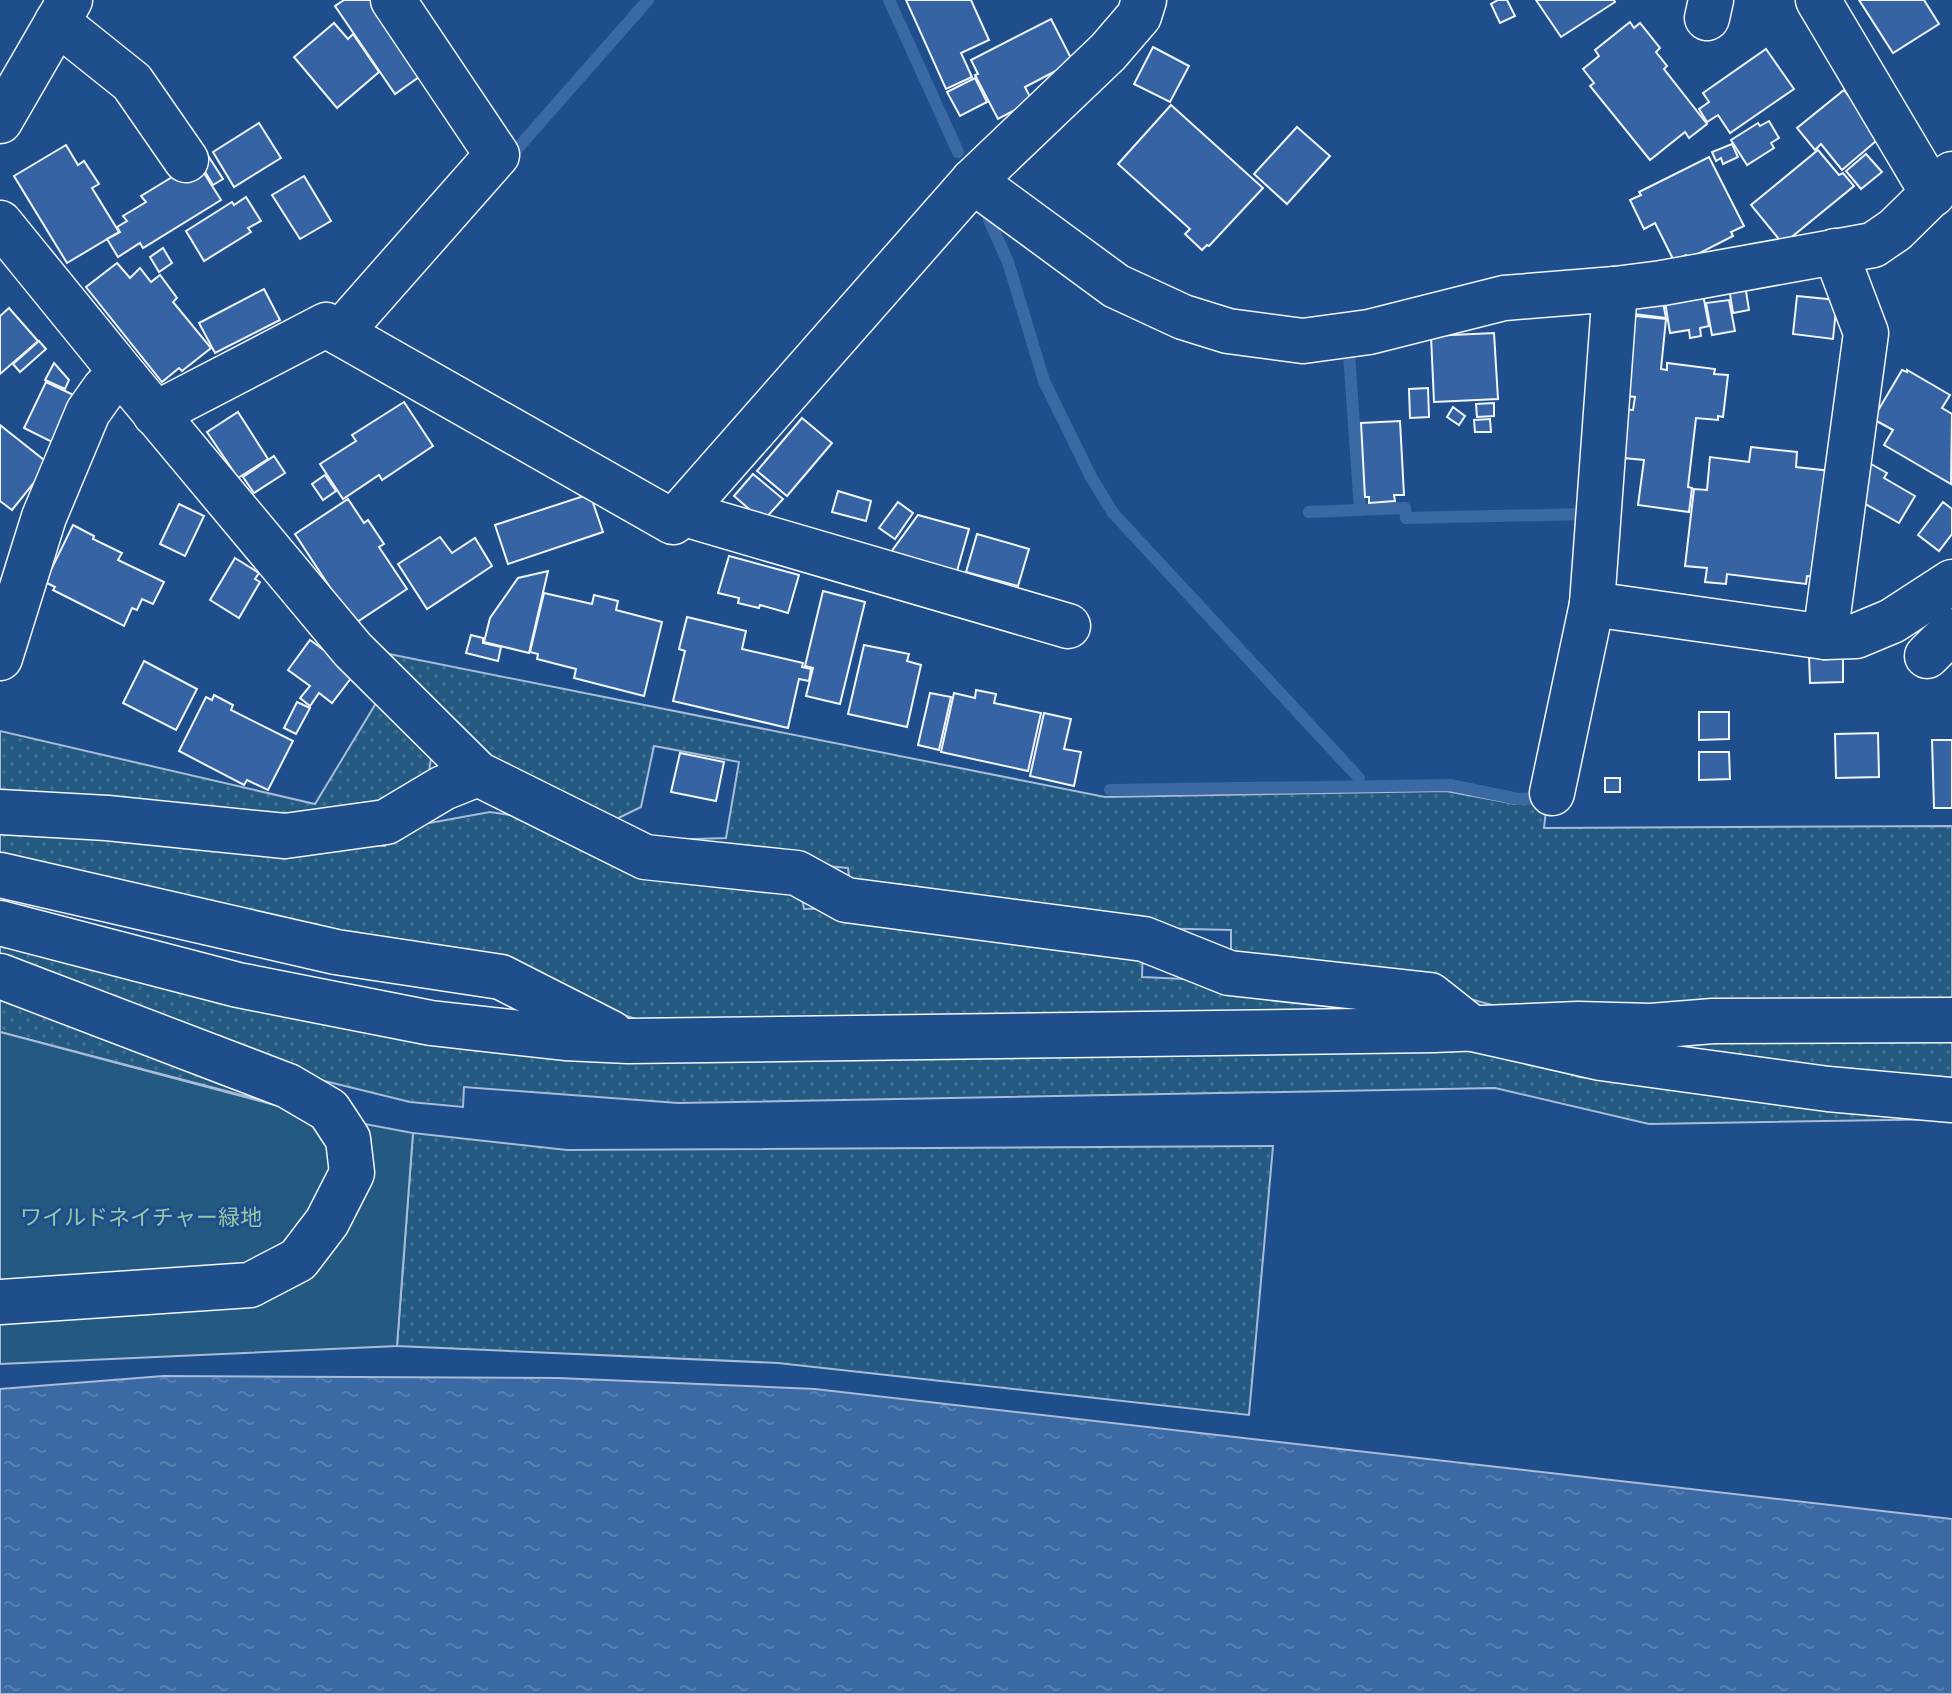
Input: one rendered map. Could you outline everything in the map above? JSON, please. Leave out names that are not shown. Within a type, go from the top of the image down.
[{"type":"street","points":[[340,333],[497,155],[393,0]]},
{"type":"street","points":[[155,414],[326,325],[673,522],[973,181],[1108,52],[1139,16],[1144,0]]},
{"type":"street","points":[[973,181],[1116,286],[1183,317],[1228,331],[1303,341],[1369,332],[1504,298],[1662,283],[1873,245],[1895,230],[1942,184],[1818,0]]},
{"type":"street","points":[[0,121],[63,11],[132,82],[186,160]]},
{"type":"street","points":[[0,223],[353,650],[478,774],[645,857],[797,873],[846,900],[1144,939],[1229,973],[1430,995],[1473,1029],[1601,1058],[1828,1089],[1952,1100]]},
{"type":"street","points":[[1825,637],[1866,333],[1835,251]]},
{"type":"street","points":[[1552,793],[1592,604],[1615,289]]},
{"type":"street","points":[[0,658],[44,517],[88,412],[105,388],[126,378]]},
{"type":"street","points":[[681,513],[1068,626]]},
{"type":"street","points":[[1592,604],[1825,637],[1856,636],[1892,621],[1952,582]]},
{"type":"street","points":[[0,812],[107,818],[285,836],[386,822],[443,788],[478,774]]},
{"type":"street","points":[[0,875],[336,952],[501,977],[628,1041]]},
{"type":"street","points":[[0,923],[238,985],[431,1023],[565,1038],[628,1041],[1473,1029],[1578,1024],[1651,1026],[1713,1021],[1952,1020]]},
{"type":"street","points":[[0,976],[288,1086],[329,1110],[348,1139],[352,1173],[327,1222],[298,1260],[250,1285],[0,1302]]},
{"type":"green space","points":[[364,649],[1105,797],[1446,791],[1516,804],[1547,802],[1544,828],[1952,826],[1952,1003],[1503,1008],[1430,988],[1231,965],[1231,930],[1103,927],[851,893],[848,868],[647,850],[629,841],[726,838],[739,762],[654,746],[641,807],[600,827],[500,766]]},
{"type":"green space","points":[[381,695],[432,752],[429,772],[413,792],[280,829],[0,807],[0,731],[315,804]]},
{"type":"green space","points":[[490,812],[566,823],[799,879],[804,909],[843,908],[1143,944],[1142,977],[1229,981],[1435,1013],[648,1023],[606,1009],[0,861],[0,820],[385,846],[385,831]]},
{"type":"green space","points":[[0,940],[425,1037],[1494,1046],[1579,1077],[1952,1116],[1952,1119],[1649,1124],[1495,1088],[678,1103],[464,1087],[463,1107],[410,1102],[280,1070],[0,962]]},
{"type":"green space","points":[[0,989],[310,1113],[0,1032]]},
{"type":"green space","name":"ワイルドネイチャー緑地","points":[[0,1032],[301,1112],[413,1133],[397,1346],[0,1364]]},
{"type":"green space","points":[[1952,1039],[1952,1078],[1625,1047],[1624,1042]]},
{"type":"green space","points":[[413,1133],[567,1150],[1273,1146],[1249,1415],[778,1363],[397,1346]]},
{"type":"water","points":[[163,1376],[558,1378],[815,1389],[1952,1519],[1952,1694],[0,1694],[0,1389]]},
{"type":"building","points":[[344,0],[376,0],[426,72],[395,94],[335,6]]},
{"type":"building","points":[[906,0],[971,0],[989,40],[961,53],[972,77],[946,89]]},
{"type":"building","points":[[1507,0],[1515,16],[1500,23],[1491,4]]},
{"type":"building","points":[[1536,0],[1614,0],[1615,2],[1561,37]]},
{"type":"building","points":[[1859,0],[1924,0],[1939,24],[1893,53]]},
{"type":"building","points":[[1051,19],[1073,62],[1025,87],[1032,101],[998,119],[975,75],[978,74],[971,60]]},
{"type":"building","points":[[1630,22],[1634,28],[1640,23],[1660,48],[1656,52],[1667,66],[1664,69],[1707,124],[1689,138],[1685,132],[1650,160],[1590,86],[1594,83],[1583,69],[1599,56],[1595,50]]},
{"type":"building","points":[[334,23],[348,39],[353,34],[379,72],[337,108],[294,57]]},
{"type":"building","points":[[1153,47],[1189,66],[1170,102],[1134,84]]},
{"type":"building","points":[[1766,49],[1794,89],[1730,133],[1718,115],[1707,122],[1699,109],[1709,102],[1703,93]]},
{"type":"building","points":[[975,78],[987,102],[960,116],[947,92]]},
{"type":"building","points":[[1844,90],[1882,136],[1842,170],[1821,144],[1815,150],[1797,128]]},
{"type":"building","points":[[1171,105],[1263,188],[1202,250],[1185,234],[1190,229],[1118,164]]},
{"type":"building","points":[[1769,121],[1779,138],[1771,143],[1774,148],[1747,165],[1731,140],[1758,123],[1760,126]]},
{"type":"building","points":[[259,123],[281,158],[234,187],[213,152]]},
{"type":"building","points":[[1297,127],[1330,156],[1287,204],[1254,174]]},
{"type":"building","points":[[1732,144],[1738,157],[1723,164],[1721,158],[1716,161],[1712,152]]},
{"type":"building","points":[[66,145],[78,165],[84,161],[99,184],[92,188],[119,232],[67,263],[14,176]]},
{"type":"building","points":[[1818,150],[1839,175],[1843,173],[1854,186],[1783,244],[1751,205]]},
{"type":"building","points":[[207,154],[223,179],[213,185],[198,160]]},
{"type":"building","points":[[1866,154],[1882,172],[1861,189],[1846,171]]},
{"type":"building","points":[[1709,157],[1744,226],[1731,232],[1733,236],[1688,259],[1686,255],[1674,261],[1655,223],[1644,229],[1630,200],[1641,195],[1639,192]]},
{"type":"building","points":[[197,162],[221,200],[143,248],[140,243],[118,257],[107,239],[120,232],[117,227],[127,221],[123,216],[146,202],[141,196]]},
{"type":"building","points":[[304,176],[331,221],[300,239],[272,195]]},
{"type":"building","points":[[246,197],[261,221],[248,228],[251,232],[204,261],[186,231],[232,202],[234,205]]},
{"type":"building","points":[[163,248],[172,263],[159,272],[150,257]]},
{"type":"building","points":[[117,263],[130,278],[140,268],[151,282],[160,275],[177,298],[173,302],[211,348],[162,382],[86,287]]},
{"type":"building","points":[[1745,285],[1749,310],[1733,313],[1729,288]]},
{"type":"building","points":[[264,289],[280,320],[215,353],[199,323]]},
{"type":"building","points":[[1702,289],[1709,326],[1700,328],[1701,336],[1690,338],[1689,330],[1670,333],[1664,295]]},
{"type":"building","points":[[1797,296],[1837,300],[1833,339],[1793,334]]},
{"type":"building","points":[[1662,297],[1666,318],[1634,314],[1632,302]]},
{"type":"building","points":[[1729,300],[1735,331],[1712,335],[1706,303]]},
{"type":"building","points":[[9,308],[38,341],[0,374],[0,316]]},
{"type":"building","points":[[1625,315],[1666,319],[1661,369],[1667,370],[1667,363],[1715,369],[1714,374],[1728,375],[1723,417],[1718,416],[1718,420],[1696,418],[1688,487],[1692,488],[1689,512],[1638,505],[1644,460],[1613,457],[1618,409],[1633,410],[1635,397],[1616,395]]},
{"type":"building","points":[[1494,333],[1498,399],[1434,402],[1431,336]]},
{"type":"building","points":[[39,341],[46,349],[20,372],[13,364]]},
{"type":"building","points":[[54,363],[69,380],[65,389],[45,380]]},
{"type":"building","points":[[1902,370],[1950,395],[1942,408],[1952,414],[1951,484],[1884,445],[1893,430],[1873,419]]},
{"type":"building","points":[[46,382],[80,398],[58,445],[24,428]]},
{"type":"building","points":[[1428,388],[1429,417],[1410,418],[1409,389]]},
{"type":"building","points":[[404,402],[433,446],[382,480],[379,475],[343,499],[320,464],[356,441],[352,435]]},
{"type":"building","points":[[1494,403],[1494,416],[1477,417],[1476,404]]},
{"type":"building","points":[[1453,407],[1465,416],[1459,425],[1447,417]]},
{"type":"building","points":[[238,412],[268,459],[238,478],[207,432]]},
{"type":"building","points":[[802,418],[832,443],[787,496],[757,471]]},
{"type":"building","points":[[1490,419],[1491,432],[1475,432],[1474,420]]},
{"type":"building","points":[[1400,421],[1404,495],[1394,495],[1395,501],[1369,503],[1369,497],[1365,497],[1361,423]]},
{"type":"building","points":[[0,425],[49,464],[12,510],[0,501]]},
{"type":"building","points":[[1751,447],[1797,452],[1796,467],[1831,471],[1818,577],[1807,576],[1806,584],[1727,574],[1726,584],[1705,582],[1707,568],[1685,566],[1694,489],[1707,490],[1710,457],[1749,462]]},
{"type":"building","points":[[274,456],[285,473],[254,493],[243,477]]},
{"type":"building","points":[[1871,464],[1887,473],[1884,478],[1915,496],[1899,523],[1853,497]]},
{"type":"building","points":[[753,474],[783,499],[763,521],[734,496]]},
{"type":"building","points":[[325,475],[336,491],[323,500],[312,484]]},
{"type":"building","points":[[838,491],[871,501],[866,521],[832,512]]},
{"type":"building","points":[[590,494],[603,532],[508,564],[495,525]]},
{"type":"building","points":[[348,499],[364,523],[368,520],[384,544],[379,547],[407,589],[354,624],[295,534]]},
{"type":"building","points":[[898,502],[913,513],[895,539],[879,528]]},
{"type":"building","points":[[1943,502],[1952,509],[1952,534],[1939,551],[1918,535]]},
{"type":"building","points":[[179,504],[204,516],[185,556],[160,544]]},
{"type":"building","points":[[918,515],[969,529],[955,578],[886,559]]},
{"type":"building","points":[[73,525],[122,553],[118,560],[164,582],[153,604],[142,599],[137,610],[132,608],[124,626],[53,590],[55,587],[45,582]]},
{"type":"building","points":[[977,534],[1029,549],[1018,586],[966,572]]},
{"type":"building","points":[[440,537],[452,553],[475,538],[492,566],[427,609],[398,564]]},
{"type":"building","points":[[729,556],[799,575],[788,613],[738,603],[739,598],[718,593]]},
{"type":"building","points":[[235,558],[259,573],[255,579],[260,582],[239,618],[210,600]]},
{"type":"building","points":[[548,571],[529,653],[484,642],[490,618],[518,578]]},
{"type":"building","points":[[823,591],[865,602],[840,704],[806,696],[813,668],[805,666]]},
{"type":"building","points":[[544,593],[592,604],[594,595],[618,601],[616,610],[662,622],[644,696],[574,678],[576,669],[537,659],[538,654],[530,652]]},
{"type":"building","points":[[687,617],[746,631],[742,649],[803,663],[802,667],[811,669],[809,681],[799,679],[788,728],[673,701],[685,651],[679,649]]},
{"type":"building","points":[[471,635],[483,638],[483,643],[501,647],[498,661],[466,653]]},
{"type":"building","points":[[310,640],[355,673],[332,703],[319,693],[310,706],[300,698],[310,686],[288,670]]},
{"type":"building","points":[[864,645],[909,654],[907,661],[921,665],[907,727],[848,714]]},
{"type":"building","points":[[1843,655],[1843,682],[1810,683],[1809,656]]},
{"type":"building","points":[[144,661],[197,689],[176,730],[123,703]]},
{"type":"building","points":[[976,690],[996,694],[994,703],[1041,713],[1028,771],[941,752],[954,693],[975,698]]},
{"type":"building","points":[[930,693],[951,697],[939,750],[918,745]]},
{"type":"building","points":[[214,695],[233,705],[231,710],[293,741],[268,790],[247,780],[244,785],[179,751],[206,697],[212,700]]},
{"type":"building","points":[[297,702],[310,708],[296,734],[284,728]]},
{"type":"building","points":[[1699,712],[1729,712],[1729,739],[1699,740]]},
{"type":"building","points":[[1044,713],[1071,719],[1064,749],[1081,752],[1074,786],[1030,776]]},
{"type":"building","points":[[1878,733],[1879,777],[1836,778],[1835,734]]},
{"type":"building","points":[[1932,740],[1952,740],[1952,808],[1934,808]]},
{"type":"building","points":[[1699,752],[1729,752],[1730,779],[1699,780]]},
{"type":"building","points":[[680,753],[724,762],[716,801],[671,792]]},
{"type":"building","points":[[1605,778],[1620,778],[1620,792],[1605,792]]},
{"type":"waterway","points":[[509,158],[648,0]]},
{"type":"waterway","points":[[889,0],[958,152]]},
{"type":"waterway","points":[[989,220],[1008,262],[1044,381],[1091,477],[1113,513],[1359,778]]},
{"type":"waterway","points":[[1349,354],[1360,510]]},
{"type":"waterway","points":[[1309,512],[1405,508],[1406,518],[1587,514]]},
{"type":"waterway","points":[[1110,790],[1450,785],[1518,799],[1542,798]]}]
